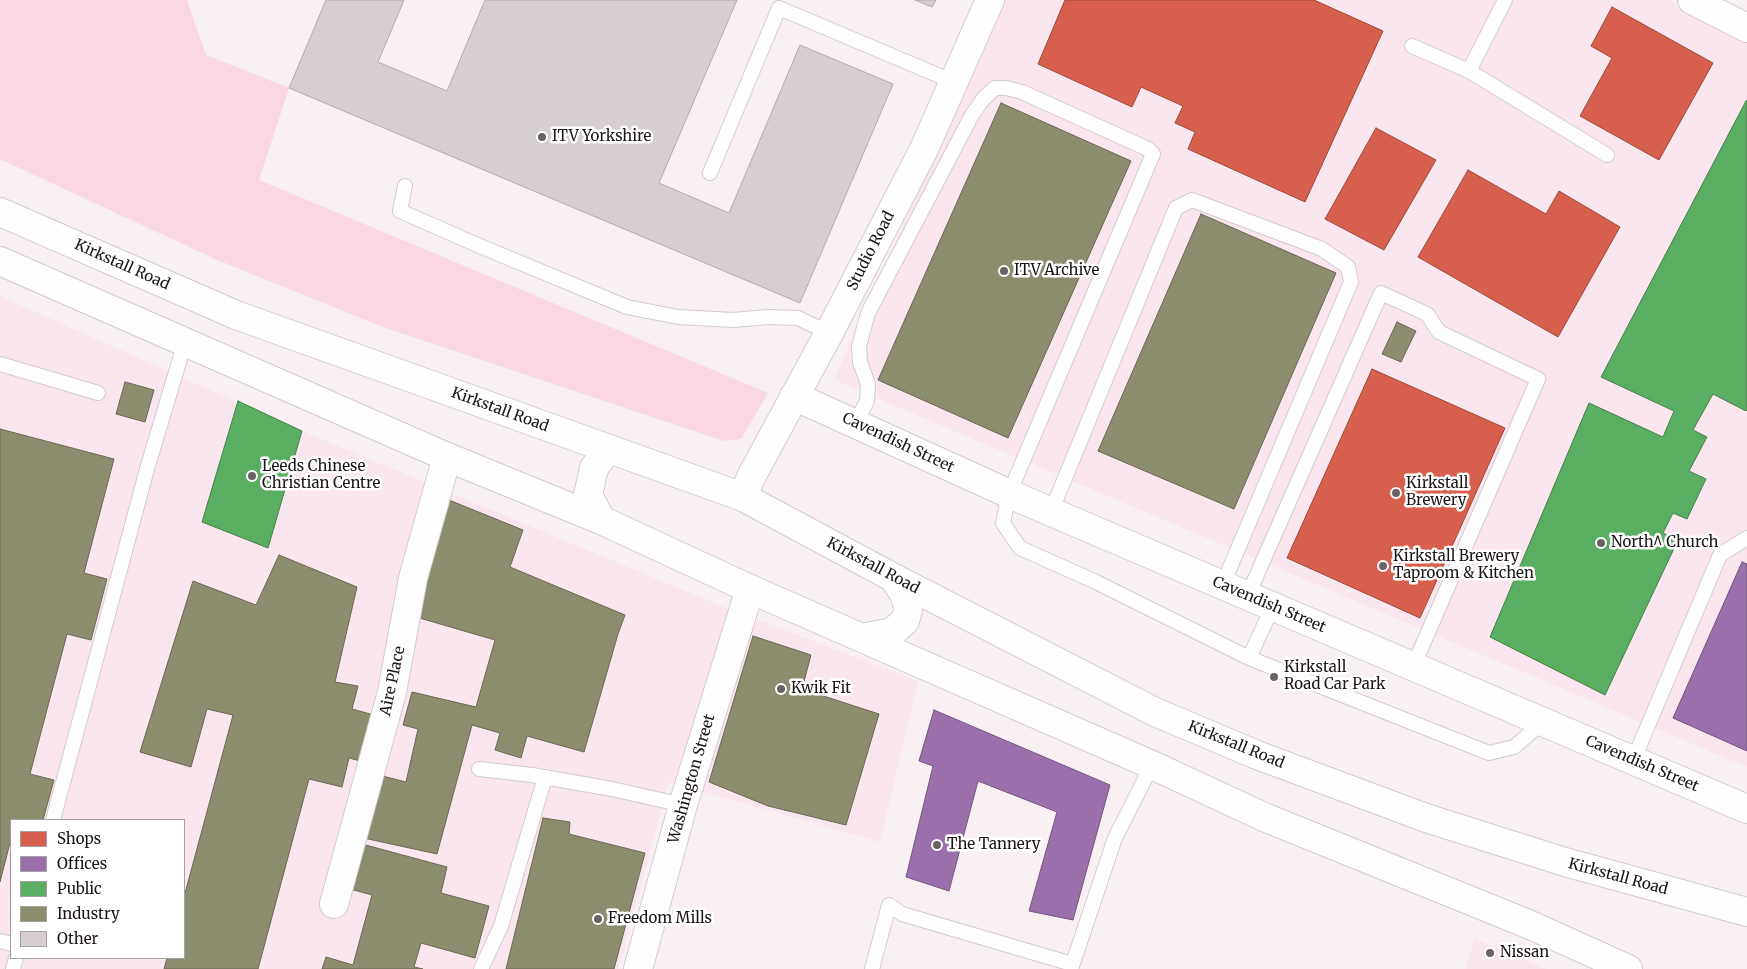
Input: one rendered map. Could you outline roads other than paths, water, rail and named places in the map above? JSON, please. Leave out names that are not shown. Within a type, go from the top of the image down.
[{"type":"main road","name":"Studio Road","points":[[742,497],[924,149],[990,0]]},
{"type":"main road","points":[[1692,0],[1747,28]]},
{"type":"main road","name":"Kirkstall Road","points":[[0,212],[236,315],[742,497],[894,578],[1155,712],[1258,755],[1426,818],[1565,862],[1747,912]]},
{"type":"main road","points":[[0,261],[447,456],[601,520],[750,589],[1152,765],[1264,817],[1528,924],[1628,969]]},
{"type":"main road","name":"Cavendish Street","points":[[794,396],[1009,494],[1747,809]]},
{"type":"main road","points":[[601,520],[588,495],[594,468],[608,449]]},
{"type":"main road","name":"Aire Place","points":[[334,904],[392,692],[413,578],[447,456]]},
{"type":"main road","points":[[862,638],[892,632],[905,621],[908,610],[907,603],[894,578]]},
{"type":"main road","name":"Washington Street","points":[[638,969],[683,805],[750,589]]},
{"type":"lane","points":[[1469,72],[1505,0]]},
{"type":"lane","points":[[710,173],[779,8],[954,82]]},
{"type":"lane","points":[[1412,46],[1469,72],[1607,155]]},
{"type":"lane","points":[[855,424],[866,400],[868,384],[860,362],[859,346],[868,313],[972,114],[995,88],[1006,88],[1022,92],[1148,149],[1153,154],[1009,494],[1003,523],[1020,548],[1094,580],[1249,658],[1489,753],[1514,747],[1543,722]]},
{"type":"lane","points":[[405,186],[400,211],[627,308],[678,317],[732,320],[768,317],[798,318],[829,333]]},
{"type":"lane","points":[[1051,512],[1176,208],[1192,200],[1322,249],[1348,266],[1351,282],[1223,584]]},
{"type":"lane","points":[[1248,595],[1381,293],[1427,314],[1438,332],[1538,379],[1413,667]]},
{"type":"lane","points":[[53,819],[145,478],[185,342]]},
{"type":"lane","points":[[0,364],[98,393]]},
{"type":"lane","points":[[1633,761],[1720,555],[1747,538]]},
{"type":"lane","points":[[1249,658],[1274,606]]},
{"type":"lane","points":[[872,969],[889,905],[902,914],[1071,966],[1115,838],[1152,765]]},
{"type":"lane","points":[[479,770],[544,777],[612,789],[683,805]]},
{"type":"lane","points":[[481,969],[501,926],[544,777]]},
{"type":"place","name":"ITV Yorkshire","points":[[542,137]]},
{"type":"place","name":"ITV Archive","points":[[1004,271]]},
{"type":"place","name":"Leeds Chinese Christian Centre","points":[[252,476]]},
{"type":"place","name":"Kirkstall Brewery","points":[[1396,493]]},
{"type":"place","name":"North^ Church","points":[[1601,543]]},
{"type":"place","name":"Kirkstall Brewery Taproom & Kitchen","points":[[1383,566]]},
{"type":"place","name":"Kirkstall Road Car Park","points":[[1274,677]]},
{"type":"place","name":"Kwik Fit","points":[[781,689]]},
{"type":"place","name":"The Tannery","points":[[937,845]]},
{"type":"place","name":"Freedom Mills","points":[[598,919]]},
{"type":"place","name":"Nissan","points":[[1490,953]]}]
